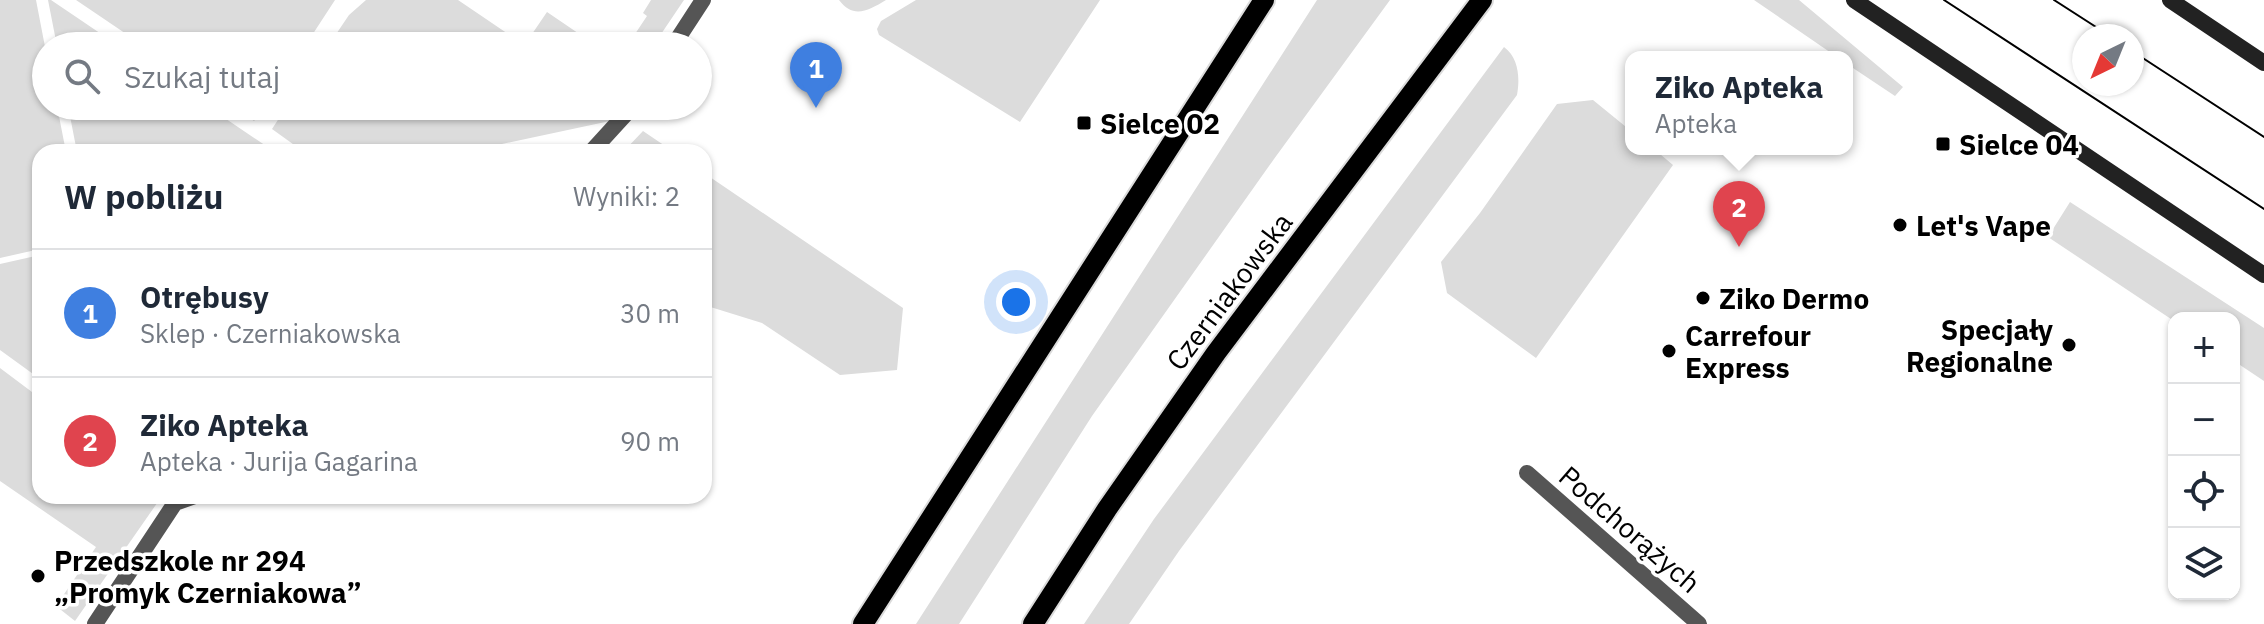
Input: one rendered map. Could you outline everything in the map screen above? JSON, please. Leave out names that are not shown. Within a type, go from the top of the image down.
[{"type":"main road","points":[[863,624],[1264,0]]},
{"type":"main road","name":"Czerniakowska","points":[[1033,624],[1107,509],[1216,353],[1482,0]]},
{"type":"main road","points":[[1854,0],[2264,275]]},
{"type":"main road","points":[[2170,0],[2264,63]]},
{"type":"street","points":[[682,32],[703,0]]},
{"type":"street","points":[[598,144],[620,120]]},
{"type":"street","name":"Podchorążych","points":[[1527,473],[1699,624]]},
{"type":"street","points":[[95,624],[174,504]]},
{"type":"shaded area","points":[[0,0],[36,0],[42,32],[32,32],[32,120],[60,120],[64,144],[32,144],[32,251],[0,258]]},
{"type":"shaded area","points":[[48,0],[98,32],[54,32]]},
{"type":"shaded area","points":[[76,0],[335,0],[314,32],[123,32]]},
{"type":"shaded area","points":[[366,0],[458,0],[505,32],[337,32],[349,15]]},
{"type":"shaded area","points":[[651,0],[684,0],[662,32],[636,32],[647,16],[643,13]]},
{"type":"shaded area","points":[[839,0],[886,0],[867,10],[855,11]]},
{"type":"shaded area","points":[[916,0],[1100,0],[1020,122],[879,35],[877,29],[881,21]]},
{"type":"shaded area","points":[[1317,0],[1390,0],[1092,416],[959,624],[916,624]]},
{"type":"shaded area","points":[[1754,0],[1799,0],[1903,87],[1895,96],[1853,68],[1853,51],[1828,51]]},
{"type":"shaded area","points":[[547,12],[576,32],[533,32]]},
{"type":"shaded area","points":[[1504,47],[1513,57],[1517,69],[1517,95],[1179,551],[1129,624],[1084,624],[1154,519]]},
{"type":"shaded area","points":[[1593,100],[1625,126],[1625,155],[1661,155],[1673,165],[1536,358],[1447,293],[1441,262],[1480,213],[1557,104]]},
{"type":"shaded area","points":[[71,120],[228,120],[263,144],[75,144]]},
{"type":"shaded area","points":[[278,120],[611,120],[502,144],[293,144],[272,129]]},
{"type":"shaded area","points":[[643,131],[662,144],[631,144]]},
{"type":"shaded area","points":[[712,178],[903,308],[897,370],[840,375],[762,323],[712,307]]},
{"type":"shaded area","points":[[2070,202],[2239,312],[2168,312],[2168,317],[2048,237]]},
{"type":"shaded area","points":[[32,257],[32,373],[0,350],[0,264]]},
{"type":"shaded area","points":[[2240,312],[2264,328],[2264,381],[2240,365]]},
{"type":"shaded area","points":[[0,368],[32,392],[32,503],[0,481]]},
{"type":"shaded area","points":[[33,504],[156,504],[75,621],[56,606],[96,547]]},
{"type":"tram line","points":[[1944,0],[2264,209]]},
{"type":"tram line","points":[[2054,0],[2091,24]]},
{"type":"tram line","points":[[2144,59],[2264,137]]},
{"type":"place","name":"Otrębusy","points":[[816,108]]},
{"type":"place","name":"Sielce 02","points":[[1084,123]]},
{"type":"place","name":"Sielce 04","points":[[1943,144]]},
{"type":"place","name":"Let's Vape","points":[[1900,225]]},
{"type":"place","name":"Ziko Apteka","points":[[1739,247]]},
{"type":"place","name":"Ziko Dermo","points":[[1703,298]]},
{"type":"place","name":"Specjały Regionalne","points":[[2069,345]]},
{"type":"place","name":"Carrefour Express","points":[[1669,351]]},
{"type":"place","name":"Przedszkole nr 294 „Promyk Czerniakowa”","points":[[38,576]]}]
